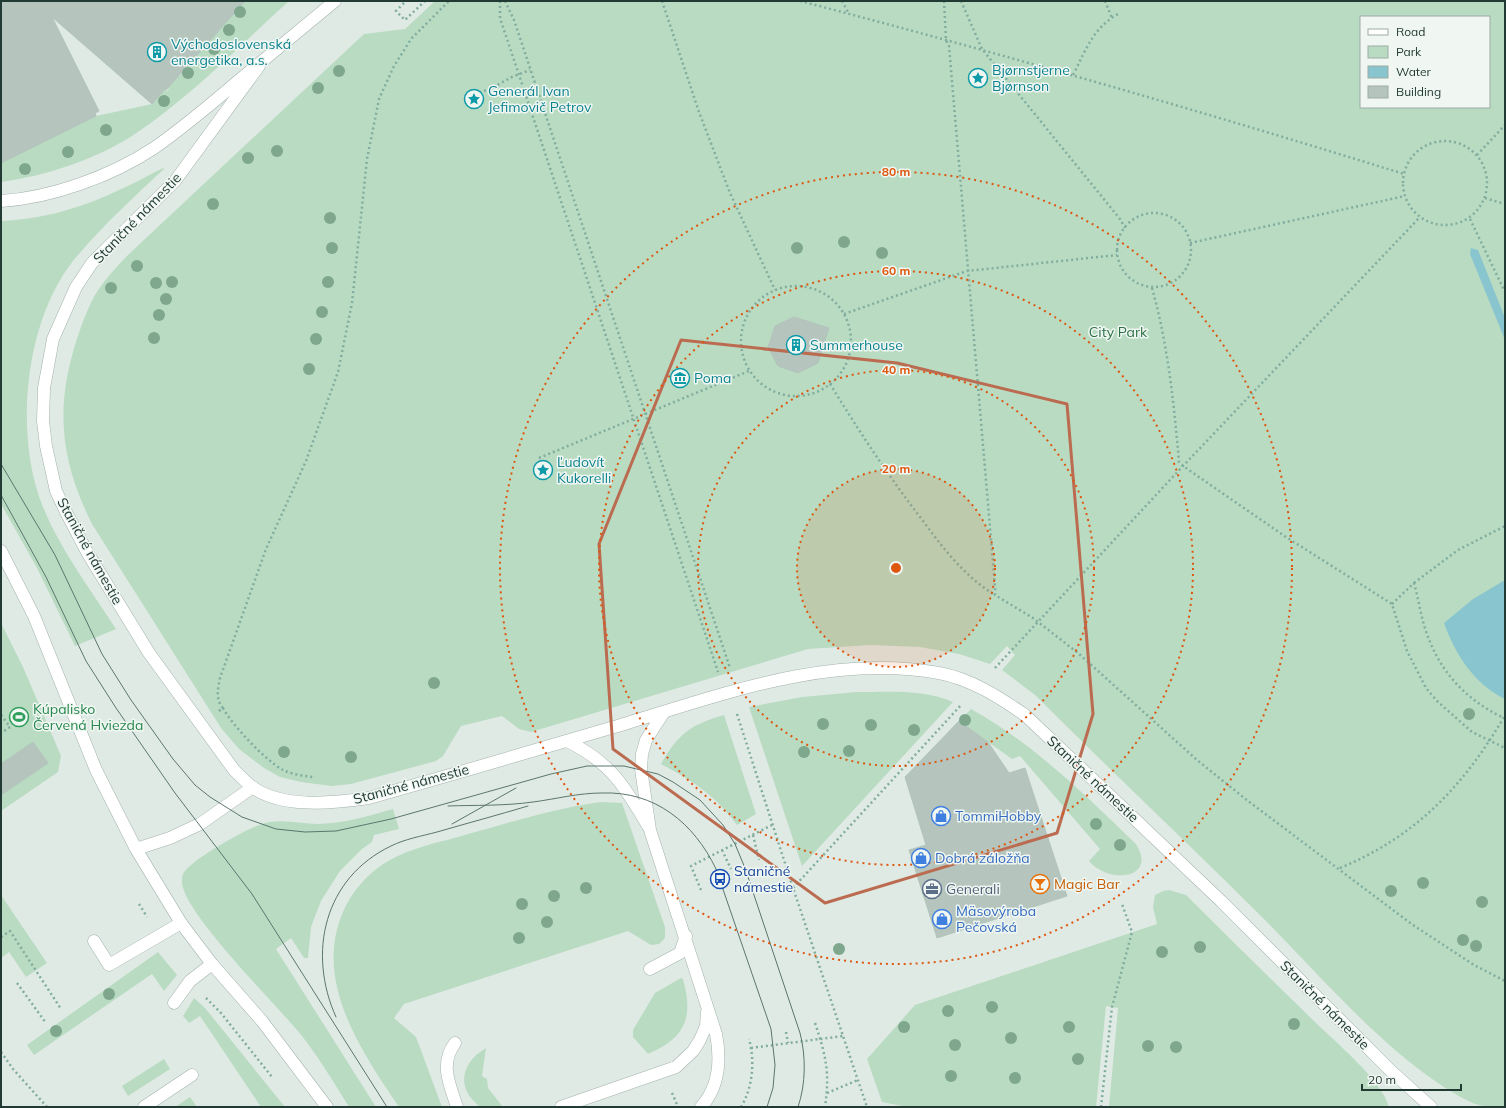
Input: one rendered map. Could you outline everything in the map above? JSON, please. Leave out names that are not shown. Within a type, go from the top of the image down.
[{"type":"street","points":[[1,201],[39,195],[71,186],[131,162],[173,134],[335,1]]},
{"type":"street","name":"Staničné námestie","points":[[265,59],[175,181],[92,263],[76,287],[53,339],[44,388],[43,421],[46,446],[56,491],[86,552],[149,653],[234,770],[253,788],[268,794],[312,803],[369,798],[730,693],[828,670],[894,668],[928,671],[957,678],[1001,698],[1025,715],[1221,901],[1391,1071],[1431,1107]]},
{"type":"street","points":[[1,551],[34,616],[96,770],[136,849],[181,923],[212,964],[262,1021],[327,1107]]},
{"type":"street","points":[[664,712],[646,740],[642,754],[641,769],[650,830],[686,936],[716,1034],[720,1062],[714,1085],[701,1107]]},
{"type":"street","points":[[567,741],[585,750],[606,766],[618,780],[650,830]]},
{"type":"street","points":[[136,849],[170,838],[200,824],[253,788]]},
{"type":"street","points":[[94,941],[109,966],[181,923]]},
{"type":"street","points":[[650,969],[680,953],[686,936]]},
{"type":"street","points":[[174,1003],[190,981],[212,964]]},
{"type":"street","points":[[561,1107],[676,1066],[693,1051],[703,1034],[707,1019],[706,1000]]},
{"type":"street","points":[[455,1043],[446,1058],[446,1070],[457,1107]]},
{"type":"street","points":[[144,1107],[192,1074]]},
{"type":"path","points":[[404,3],[396,11],[405,20],[425,1]]},
{"type":"path","points":[[316,778],[282,769],[247,739],[229,720],[223,708],[218,703],[220,678],[266,549],[306,461],[338,372],[352,303],[367,159],[379,99],[394,66],[411,39],[449,1]]},
{"type":"path","points":[[500,1],[500,18],[633,420],[719,676],[730,693],[772,825],[867,1107]]},
{"type":"path","points":[[504,1],[514,20],[731,672],[730,693]]},
{"type":"path","points":[[662,1],[699,112],[727,186],[775,290]]},
{"type":"path","points":[[800,1],[982,49],[1073,75],[1404,174]]},
{"type":"path","points":[[842,1],[849,14]]},
{"type":"path","points":[[944,1],[946,40],[949,46],[995,595]]},
{"type":"path","points":[[962,1],[982,49],[1120,219],[1125,228]]},
{"type":"path","points":[[1105,1],[1112,18]]},
{"type":"path","points":[[1073,75],[1093,36],[1106,21],[1118,14]]},
{"type":"path","points":[[465,97],[490,89],[512,77],[530,70]]},
{"type":"path","points":[[1477,155],[1505,125]]},
{"type":"path","points":[[1441,141],[1454,142],[1467,146],[1477,155],[1483,164],[1487,176],[1485,198],[1480,208],[1470,219],[1446,226],[1433,223],[1420,217],[1411,208],[1405,196],[1403,186],[1404,174],[1408,162],[1417,152],[1428,145],[1441,141]]},
{"type":"path","points":[[1190,243],[1405,196]]},
{"type":"path","points":[[1485,198],[1505,204]]},
{"type":"path","points":[[1156,213],[1168,216],[1179,222],[1186,231],[1190,243],[1191,254],[1188,265],[1183,274],[1174,282],[1164,287],[1152,288],[1142,286],[1129,278],[1120,265],[1117,255],[1120,236],[1125,228],[1134,219],[1145,214],[1156,213]]},
{"type":"path","points":[[793,888],[977,686],[1183,466],[1420,217]]},
{"type":"path","points":[[1470,219],[1505,292]]},
{"type":"path","points":[[844,314],[967,271],[1117,255]]},
{"type":"path","points":[[790,286],[821,292],[834,302],[844,314],[849,328],[851,344],[844,366],[830,384],[814,393],[796,396],[778,393],[762,385],[750,370],[742,353],[741,334],[747,316],[759,300],[775,290],[790,286]]},
{"type":"path","points":[[1152,288],[1163,335],[1173,400],[1180,462],[1183,466],[1286,537],[1392,604],[1407,651],[1426,688],[1454,718],[1472,732],[1489,742],[1505,748]]},
{"type":"path","points":[[539,458],[646,415],[750,370]]},
{"type":"path","points":[[830,384],[896,485],[944,548],[964,570],[995,595],[1038,622],[1112,682],[1202,764],[1248,801],[1413,925],[1474,965],[1505,981]]},
{"type":"path","points":[[1392,604],[1414,583],[1458,550],[1505,526]]},
{"type":"path","points":[[1339,868],[1389,844],[1430,814],[1448,795],[1489,742],[1504,718],[1481,706],[1464,693],[1442,668],[1424,626],[1414,583]]},
{"type":"path","points":[[217,712],[223,708]]},
{"type":"path","points":[[1,715],[10,727],[1,733]]},
{"type":"path","points":[[701,890],[691,866],[772,825]]},
{"type":"path","points":[[753,835],[759,860]]},
{"type":"path","points":[[722,850],[731,869]]},
{"type":"path","points":[[1101,1107],[1112,1007],[1132,932],[1122,904]]},
{"type":"path","points":[[1,938],[10,931],[62,1009]]},
{"type":"path","points":[[190,981],[221,1013],[276,1082]]},
{"type":"path","points":[[17,983],[46,1023]]},
{"type":"path","points":[[815,1023],[827,1066],[827,1093],[825,1107]]},
{"type":"path","points":[[786,1032],[788,1043]]},
{"type":"path","points":[[751,1048],[843,1036]]},
{"type":"path","points":[[741,1107],[750,1086],[752,1072],[749,1039]]},
{"type":"path","points":[[1,1052],[13,1069],[46,1107]]},
{"type":"path","points":[[827,1093],[858,1080]]},
{"type":"path","points":[[671,1091],[678,1107]]},
{"type":"highlighted area","points":[[681,340],[897,363],[1067,404],[1093,714],[1057,833],[825,903],[613,749],[599,544]]},
{"type":"green space","points":[[244,1],[289,1],[194,89],[132,136],[117,145],[69,166],[35,176],[1,182],[1,163],[96,116],[152,104],[165,89],[167,91],[169,88],[167,86],[181,74],[180,72],[190,60],[192,61],[194,59],[193,57]]},
{"type":"green space","name":"City Park","points":[[435,1],[1505,1],[1505,1107],[1480,1105],[1470,1102],[1457,1095],[1432,1079],[1382,1039],[1240,895],[1035,695],[1002,670],[1015,655],[1007,646],[990,664],[959,654],[920,647],[870,645],[808,649],[531,732],[519,729],[502,716],[461,726],[443,756],[436,761],[351,784],[332,786],[301,782],[280,777],[264,768],[239,749],[221,728],[92,524],[82,503],[68,461],[65,440],[63,419],[67,375],[73,352],[91,302],[111,273],[125,258],[364,34],[405,29]]},
{"type":"green space","points":[[163,168],[164,169],[105,225],[73,261],[56,286],[34,347],[29,381],[27,414],[29,447],[34,479],[43,507],[58,539],[116,629],[75,646],[37,568],[1,504],[1,221],[45,216],[65,211],[104,197]]},
{"type":"green space","name":"Kúpalisko Červená Hviezda","points":[[1,623],[23,667],[61,756],[58,772],[1,811]]},
{"type":"green space","points":[[857,692],[918,693],[931,695],[953,702],[802,866],[749,707],[802,697]]},
{"type":"green space","points":[[971,709],[1016,738],[1058,771],[1136,844],[1141,856],[1141,865],[1136,871],[1128,875],[1108,873],[1098,869],[1089,861],[1100,849],[1020,756],[1012,759],[959,721]]},
{"type":"green space","points":[[724,715],[756,814],[737,825],[729,814],[712,797],[683,776],[661,764],[673,745],[686,732],[702,722]]},
{"type":"green space","points":[[601,802],[622,803],[665,927],[665,938],[659,944],[651,945],[628,931],[404,1004],[394,1018],[416,1037],[442,1107],[399,1107],[370,1063],[357,1039],[346,1014],[338,989],[334,964],[335,938],[343,912],[351,897],[361,883],[374,871],[388,861],[407,852],[427,845],[534,816]]},
{"type":"green space","points":[[393,809],[399,829],[374,835],[372,842],[362,849],[340,871],[321,901],[311,927],[308,958],[304,958],[291,938],[276,949],[376,1107],[349,1107],[321,1062],[302,1036],[214,937],[186,896],[182,878],[184,872],[198,859],[221,844],[262,824],[276,821],[312,824],[338,822],[357,819]]},
{"type":"green space","points":[[1169,890],[1186,895],[1356,1061],[1385,1096],[1389,1107],[1109,1107],[1118,1008],[1106,1006],[1096,1107],[907,1107],[882,1102],[867,1059],[915,1005],[1157,924],[1153,907],[1155,895]]},
{"type":"green space","points":[[1,895],[47,963],[26,977],[9,952],[1,958]]},
{"type":"green space","points":[[158,952],[177,975],[164,991],[152,974],[34,1055],[27,1045]]},
{"type":"green space","points":[[681,978],[683,979],[687,1005],[687,1016],[684,1025],[671,1041],[648,1054],[633,1037],[633,1030],[655,993]]},
{"type":"green space","points":[[194,998],[205,1008],[285,1107],[261,1107],[200,1016],[189,1023],[183,1016]]},
{"type":"green space","points":[[486,1048],[482,1076],[487,1079],[488,1088],[503,1107],[479,1106],[471,1099],[464,1083],[464,1075],[471,1060]]},
{"type":"green space","points":[[164,1059],[170,1069],[128,1096],[122,1086]]},
{"type":"green space","points":[[190,1097],[197,1107],[175,1107]]},
{"type":"water","points":[[1471,248],[1478,250],[1505,318],[1505,340],[1470,254]]},
{"type":"water","points":[[1505,580],[1505,699],[1494,693],[1475,677],[1460,657],[1444,623],[1473,599]]},
{"type":"building","points":[[1,1],[245,1],[152,104],[52,17],[99,111],[95,113],[96,116],[1,163]]},
{"type":"building","name":"Summerhouse","points":[[794,317],[829,328],[818,363],[798,373],[778,366],[768,347],[775,326]]},
{"type":"building","points":[[959,721],[988,742],[1009,773],[1025,768],[1067,896],[937,938],[909,850],[926,845],[905,777]]},
{"type":"building","points":[[33,742],[48,763],[1,795],[1,764]]},
{"type":"tram line","points":[[1,464],[55,555],[102,654],[131,700],[173,759],[195,785],[210,797],[242,817],[276,829],[305,832],[336,831],[391,819],[551,774],[587,766],[624,766],[658,774],[700,800],[723,825],[735,844],[745,868],[800,1033],[804,1060],[804,1080],[798,1107]]},
{"type":"tram line","points":[[1,495],[46,577],[86,661],[116,708],[175,793],[252,894],[387,1107]]},
{"type":"tram line","points":[[452,824],[516,788]]},
{"type":"tram line","points":[[448,806],[512,804],[584,794],[621,794],[656,804],[671,813],[684,824],[707,852],[716,869],[771,1029],[775,1065],[773,1088],[767,1107]]},
{"type":"tram line","points":[[336,1017],[327,993],[323,968],[323,943],[328,920],[337,897],[350,877],[368,860],[396,844],[528,806]]},
{"type":"place","name":"Východoslovenská energetika, a.s.","points":[[157,52]]},
{"type":"place","name":"Bjørnstjerne Bjørnson","points":[[978,78]]},
{"type":"place","name":"Generál Ivan Jefimovič Petrov","points":[[474,99]]},
{"type":"place","name":"Summerhouse","points":[[796,345]]},
{"type":"place","name":"Poma","points":[[680,378]]},
{"type":"place","name":"Ľudovít Kukorelli","points":[[543,470]]},
{"type":"place","name":"Kúpalisko Červená Hviezda","points":[[19,717]]},
{"type":"place","name":"TommiHobby","points":[[941,816]]},
{"type":"place","name":"Dobrá záložňa","points":[[921,858]]},
{"type":"place","name":"Staničné námestie","points":[[720,879]]},
{"type":"place","name":"Magic Bar","points":[[1040,884]]},
{"type":"place","name":"Generali","points":[[932,889]]},
{"type":"place","name":"Mäsovýroba Pečovská","points":[[942,919]]}]
